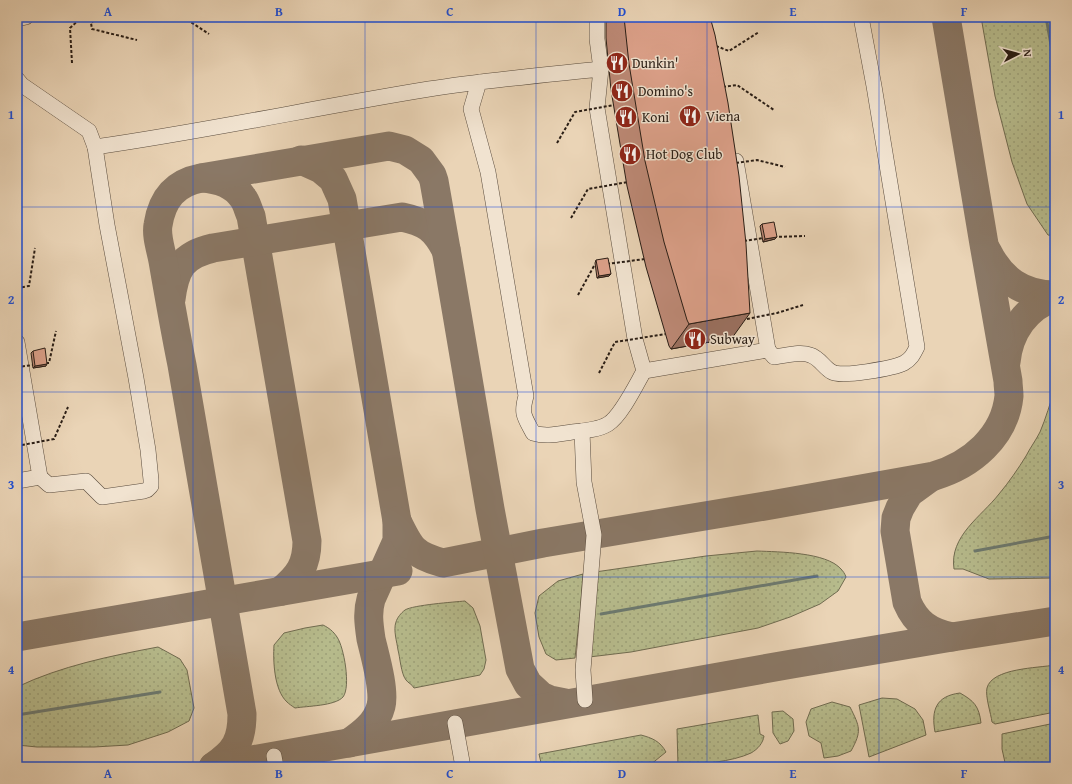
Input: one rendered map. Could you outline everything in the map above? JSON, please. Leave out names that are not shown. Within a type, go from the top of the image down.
[{"type":"lane","points":[[17,19],[26,17]]},
{"type":"lane","points":[[479,82],[471,109],[488,172],[501,246],[526,396],[523,409],[525,418],[533,432],[550,436],[582,431],[607,424],[616,418],[644,371],[635,339],[597,108],[601,69],[597,39],[597,17]]},
{"type":"lane","points":[[733,159],[745,241],[768,350],[774,357],[800,354],[810,355],[821,362],[832,373],[846,374],[902,364],[912,357],[917,347],[874,86],[861,17]]},
{"type":"lane","points":[[94,147],[241,123],[430,89],[479,82],[601,69]]},
{"type":"lane","points":[[17,342],[24,366],[40,477],[50,485],[86,481],[102,497],[147,490],[151,486],[148,450],[94,147],[89,132],[19,82]]},
{"type":"lane","points":[[644,371],[768,350]]},
{"type":"lane","points":[[582,431],[584,482],[594,535],[583,670],[585,700]]},
{"type":"lane","points":[[17,481],[40,477]]},
{"type":"lane","points":[[455,723],[463,767]]},
{"type":"path","points":[[72,63],[70,28],[82,17]]},
{"type":"path","points":[[98,17],[91,23],[92,29],[137,40]]},
{"type":"path","points":[[183,17],[209,34]]},
{"type":"path","points":[[715,46],[729,51],[759,32]]},
{"type":"path","points":[[716,88],[737,85],[774,110]]},
{"type":"path","points":[[557,142],[575,112],[614,105]]},
{"type":"path","points":[[733,159],[757,160],[786,166]]},
{"type":"path","points":[[17,200],[20,180]]},
{"type":"path","points":[[571,218],[588,189],[628,182]]},
{"type":"path","points":[[745,241],[805,236]]},
{"type":"path","points":[[17,288],[29,286],[35,248]]},
{"type":"path","points":[[578,295],[594,266],[645,259]]},
{"type":"path","points":[[739,321],[777,313],[803,305]]},
{"type":"path","points":[[42,364],[49,363],[56,331]]},
{"type":"path","points":[[599,373],[615,342],[666,334]]},
{"type":"path","points":[[17,446],[54,439],[68,407]]},
{"type":"green space","points":[[981,17],[1055,17],[1055,236],[1048,235],[1027,204],[1012,162],[995,96]]},
{"type":"green space","points":[[1055,389],[1055,578],[989,579],[963,569],[954,569],[954,557],[957,546],[962,537],[968,527],[1003,489],[1023,461],[1040,432]]},
{"type":"green space","points":[[757,551],[802,554],[825,559],[834,563],[841,569],[846,577],[838,591],[820,604],[790,617],[758,628],[631,652],[589,657],[595,572],[706,556]]},
{"type":"green space","points":[[583,574],[575,658],[556,660],[546,654],[539,637],[535,613],[539,596],[558,581]]},
{"type":"green space","points":[[465,601],[473,608],[480,626],[486,660],[484,669],[480,675],[414,688],[404,677],[402,670],[395,632],[397,619],[405,610],[409,608]]},
{"type":"green space","points":[[323,625],[331,630],[340,642],[346,667],[345,692],[343,697],[334,702],[295,708],[287,702],[279,690],[274,667],[274,645],[284,633]]},
{"type":"green space","points":[[158,647],[180,659],[187,670],[194,708],[189,721],[168,732],[128,745],[94,747],[37,747],[17,745],[17,687],[68,667]]},
{"type":"green space","points":[[1055,665],[1055,712],[995,724],[992,722],[987,700],[987,688],[991,681],[997,676],[1016,670]]},
{"type":"green space","points":[[960,693],[975,705],[979,712],[981,723],[935,732],[934,717],[937,705],[945,697]]},
{"type":"green space","points":[[882,698],[897,699],[915,709],[923,720],[926,735],[869,757],[859,705]]},
{"type":"green space","points":[[832,702],[850,707],[858,724],[858,734],[851,751],[838,756],[824,758],[821,743],[809,736],[806,722],[811,709]]},
{"type":"green space","points":[[783,711],[793,719],[794,731],[788,741],[780,744],[773,733],[772,712]]},
{"type":"green space","points":[[758,715],[760,734],[764,736],[758,748],[751,753],[725,761],[678,766],[677,729]]},
{"type":"green space","points":[[1055,723],[1055,767],[1006,767],[1002,749],[1002,734]]},
{"type":"green space","points":[[641,735],[655,740],[666,752],[650,765],[639,763],[635,767],[542,767],[539,754]]},
{"type":"building","points":[[624,17],[710,17],[715,35],[728,103],[739,176],[746,244],[750,313],[689,324],[687,320],[664,242],[645,161],[629,64]]},
{"type":"building","points":[[774,222],[777,237],[765,239],[762,224]]},
{"type":"building","points":[[608,258],[611,274],[599,276],[596,260]]},
{"type":"building","points":[[45,348],[47,364],[35,366],[33,351]]},
{"type":"building","points":[[17,378],[20,439],[17,440]]},
{"type":"waterway","points":[[1046,17],[1055,67]]},
{"type":"waterway","points":[[975,551],[1055,536]]},
{"type":"waterway","points":[[601,614],[817,576]]},
{"type":"waterway","points":[[17,715],[160,692]]},
{"type":"taxiway","points":[[397,521],[405,538],[414,549],[425,557],[443,563],[543,543],[934,476],[961,465],[984,447],[1001,424],[1006,411],[1009,396],[1008,381],[946,17]]},
{"type":"taxiway","points":[[214,766],[227,756],[236,745],[241,732],[242,714],[190,409],[158,234],[160,216],[163,207],[171,194],[184,184],[201,178],[389,146],[405,150],[421,160],[432,175],[490,509],[520,669],[528,684],[541,696],[550,700],[565,703]]},
{"type":"taxiway","points":[[301,160],[321,169],[333,179],[342,199],[397,521],[397,541],[371,599],[369,609],[371,639],[381,682],[381,706],[373,723],[349,743]]},
{"type":"taxiway","points":[[202,178],[219,181],[235,189],[244,200],[251,216],[307,541],[307,549],[301,569],[293,580],[281,591]]},
{"type":"taxiway","points":[[171,299],[175,279],[182,265],[187,259],[194,255],[213,248],[402,217],[424,224],[434,232],[446,250]]},
{"type":"taxiway","points":[[987,251],[999,270],[1014,284],[1032,292],[1055,295]]},
{"type":"taxiway","points":[[1006,362],[1011,341],[1021,322],[1036,307],[1055,297]]},
{"type":"taxiway","points":[[931,477],[909,493],[896,518],[895,531],[907,602],[915,616],[924,626],[952,637]]},
{"type":"taxiway","points":[[17,637],[398,571]]},
{"type":"taxiway","points":[[213,767],[792,664],[1055,621]]},
{"type":"place","name":"Dunkin'","points":[[617,63]]},
{"type":"place","name":"Domino's","points":[[622,91]]},
{"type":"place","name":"Viena","points":[[690,116]]},
{"type":"place","name":"Koni","points":[[626,117]]},
{"type":"place","name":"Hot Dog Club","points":[[630,154]]},
{"type":"place","name":"Subway","points":[[695,339]]}]
